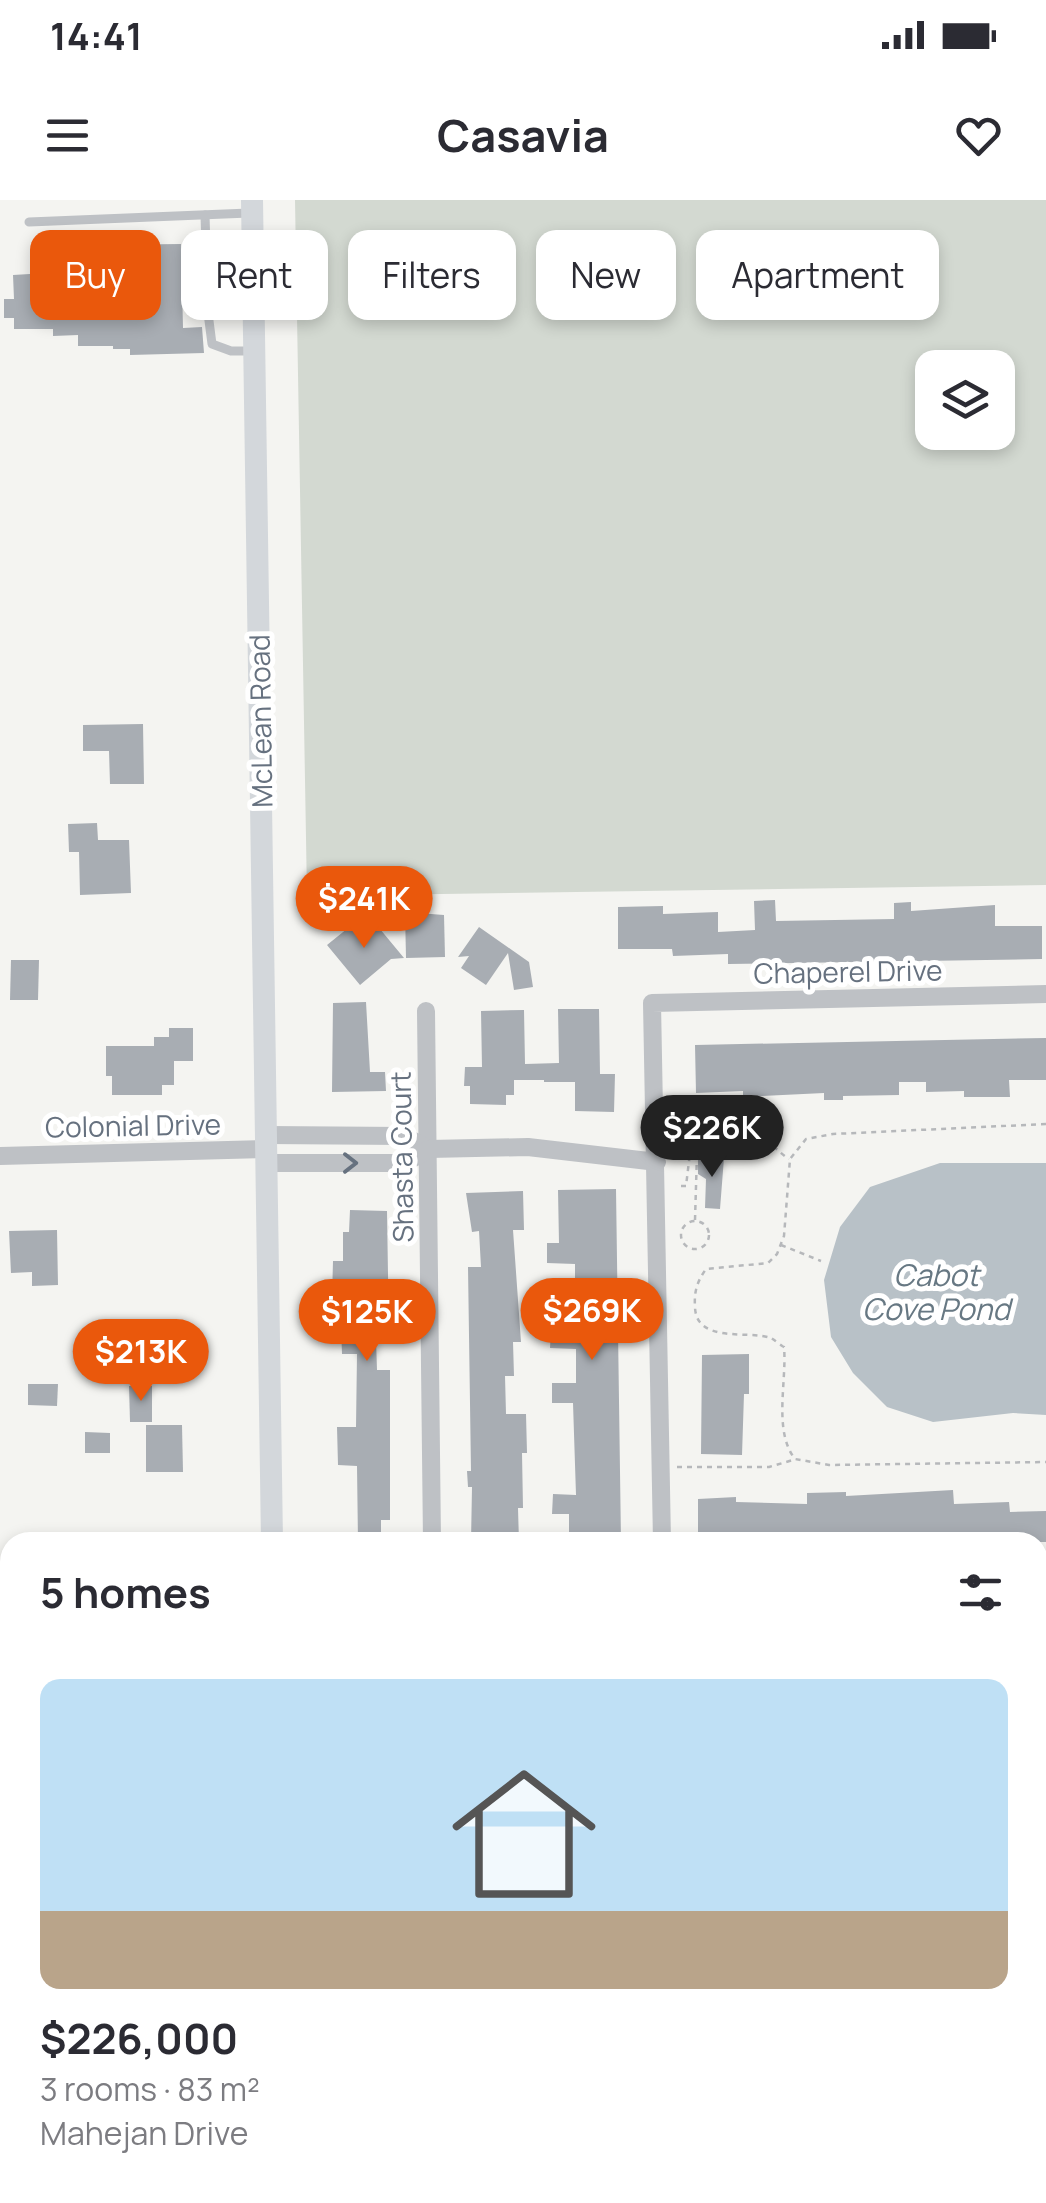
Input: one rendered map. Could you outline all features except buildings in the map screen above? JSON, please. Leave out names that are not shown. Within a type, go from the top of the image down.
[{"type":"street","name":"McLean Road","points":[[253,320],[272,1532]]},
{"type":"street","name":"Chaperel Drive","points":[[665,1156],[652,1003],[1046,994]]},
{"type":"street","name":"Shasta Court","points":[[426,1012],[432,1532]]},
{"type":"street","points":[[266,1149],[404,1136],[429,1149],[528,1147],[665,1156],[662,1532]]},
{"type":"street","points":[[266,1149],[405,1163],[429,1149]]},
{"type":"street","name":"Colonial Drive","points":[[0,1156],[266,1149]]},
{"type":"lane","points":[[29,222],[204,215],[252,206]]},
{"type":"lane","points":[[204,215],[205,230]]},
{"type":"lane","points":[[209,320],[212,344],[232,351],[253,351]]},
{"type":"path","points":[[795,1459],[786,1448],[784,1429],[784,1348],[772,1338],[741,1336],[705,1327],[694,1313],[696,1284],[706,1269],[768,1263],[778,1254],[790,1159],[806,1139],[832,1134],[1046,1124]]},
{"type":"path","points":[[695,1222],[697,1151],[704,1136],[716,1134],[738,1142],[767,1142],[790,1159]]},
{"type":"path","points":[[681,1186],[686,1186],[690,1151]]},
{"type":"path","points":[[665,1156],[697,1151]]},
{"type":"path","points":[[695,1222],[703,1224],[709,1236],[697,1249],[685,1245],[682,1237],[686,1225],[695,1222]]},
{"type":"path","points":[[781,1245],[821,1261]]},
{"type":"path","points":[[675,1468],[769,1466],[795,1459],[829,1465],[1046,1462]]},
{"type":"shaded area","points":[[295,200],[1046,200],[1046,885],[307,896],[297,320],[328,320],[328,230],[296,230]]},
{"type":"water","name":"Cabot Cove Pond","points":[[940,1163],[1046,1163],[1046,1415],[1013,1413],[933,1422],[887,1407],[853,1373],[831,1337],[824,1280],[840,1227],[870,1187]]}]
